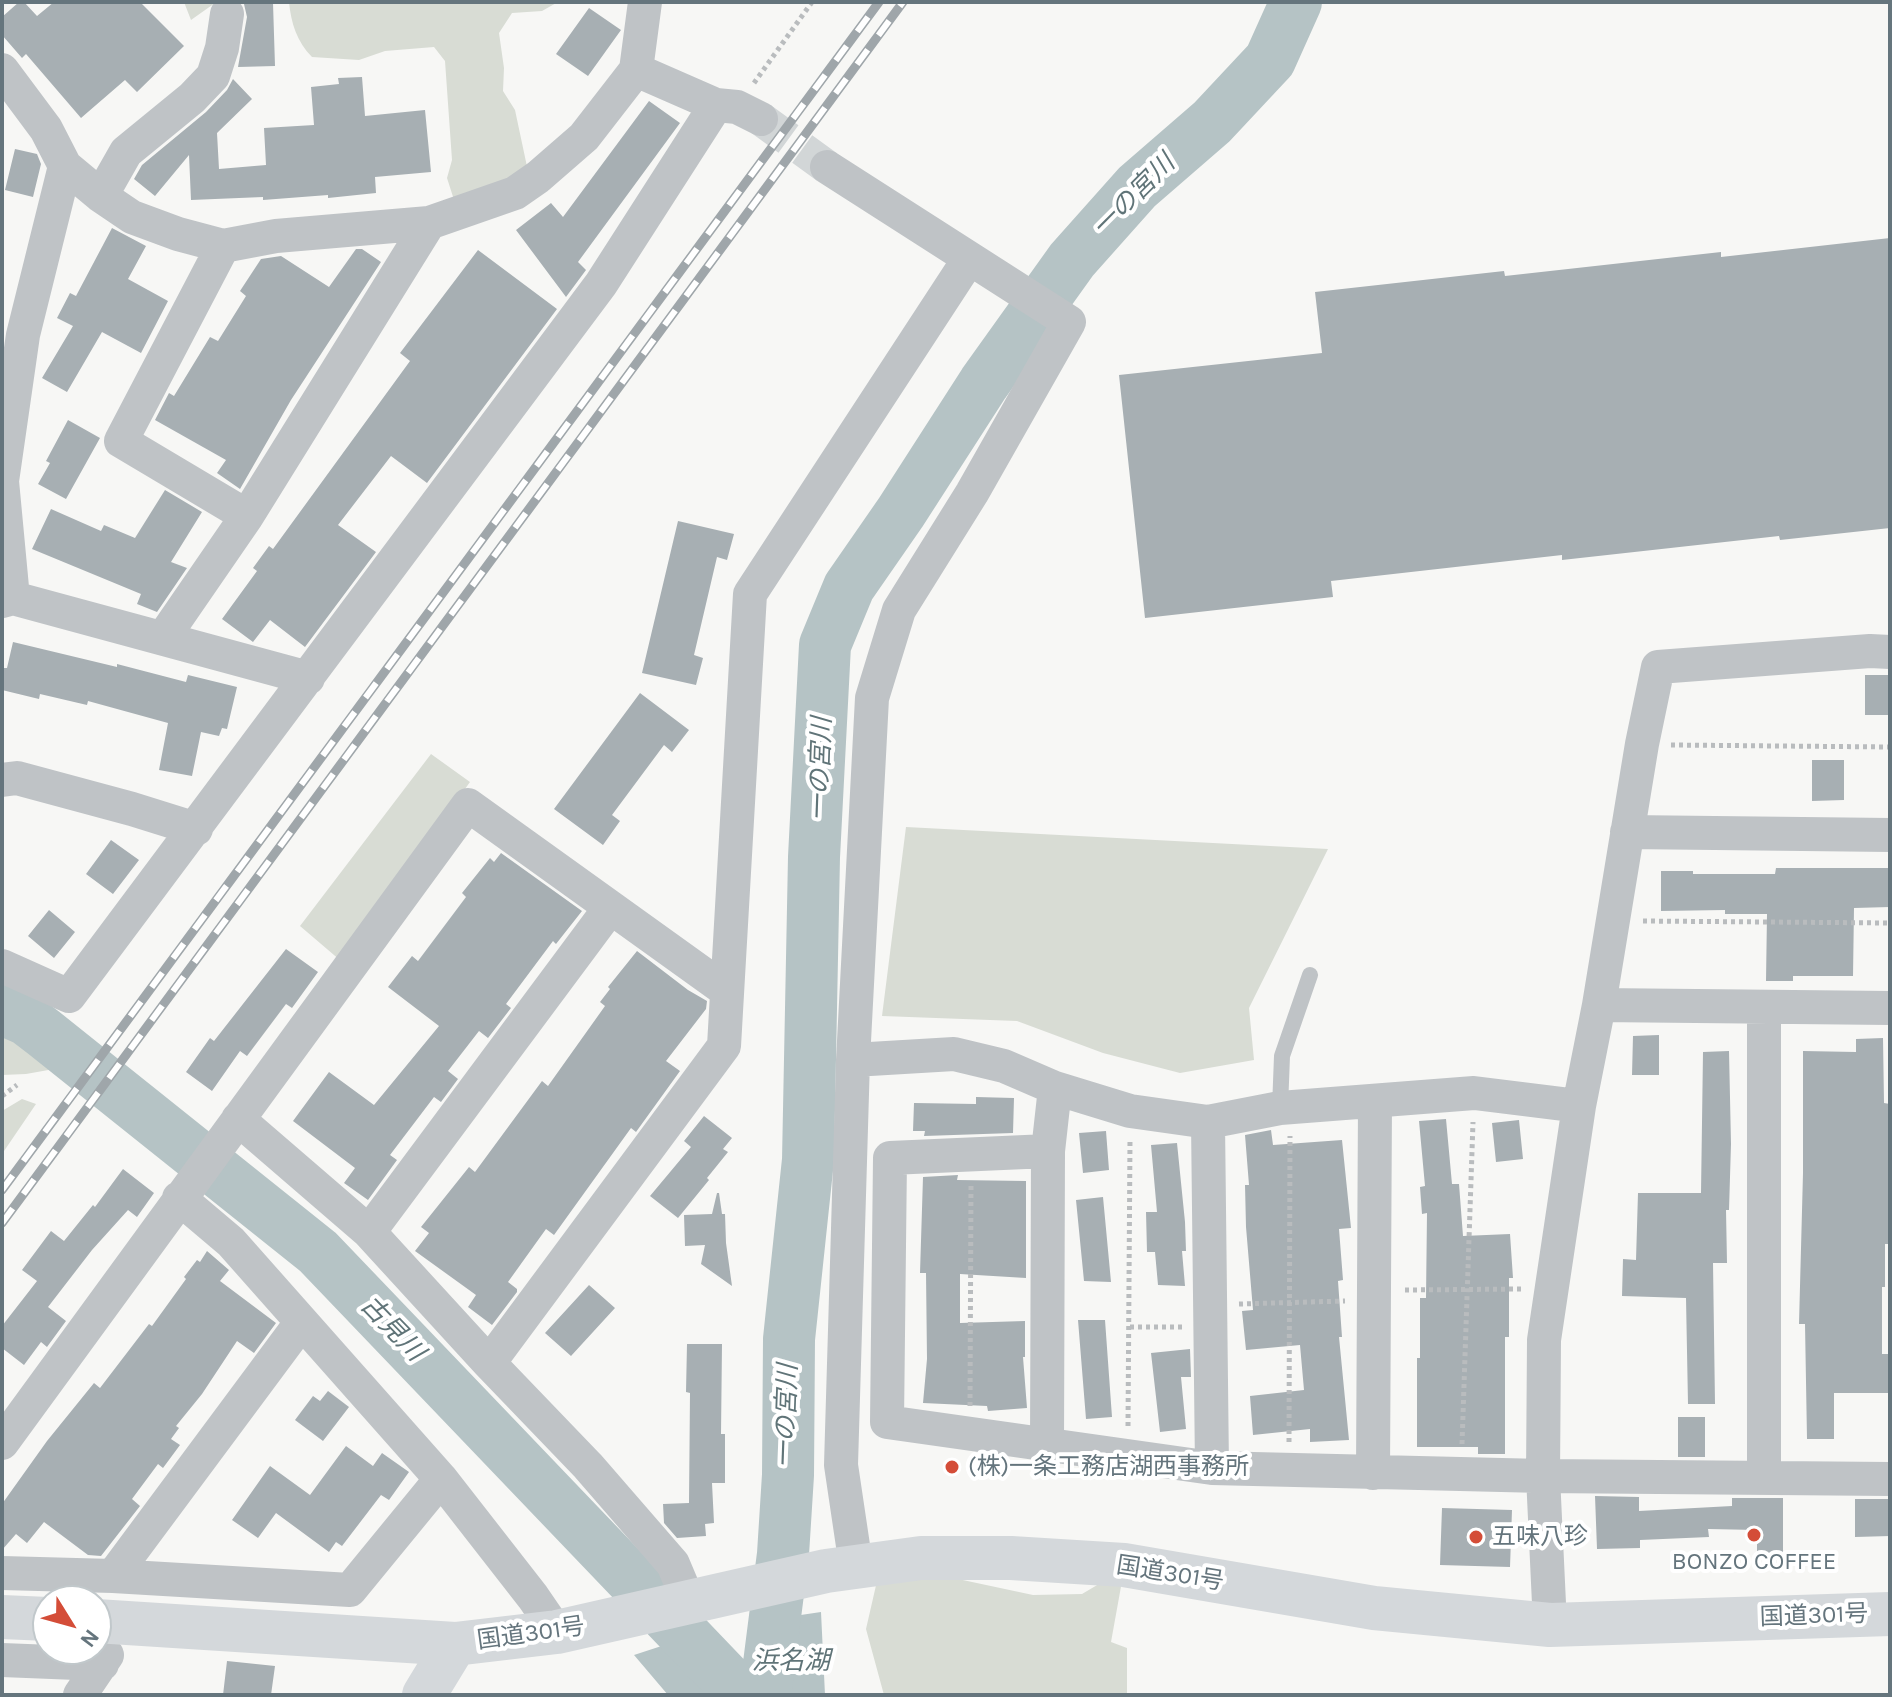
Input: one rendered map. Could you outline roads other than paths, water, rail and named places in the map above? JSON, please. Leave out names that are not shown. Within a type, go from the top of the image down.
[{"type":"highway","name":"国道301号","points":[[112,1641],[455,1644],[557,1632],[750,1589],[845,1548],[921,1558],[1011,1558],[1124,1565],[1374,1608],[1550,1625],[1890,1614]]},
{"type":"highway","points":[[2,1617],[32,1618]]},
{"type":"highway","name":"国道301号","points":[[424,1695],[455,1644]]},
{"type":"street","points":[[2,70],[46,129],[65,166],[101,196],[132,217],[223,246],[276,236],[429,223],[515,193],[584,137],[636,70],[645,2]]},
{"type":"street","points":[[101,196],[126,152],[192,98],[213,76],[222,48],[227,14]]},
{"type":"street","points":[[2,966],[69,996],[601,284],[738,110],[636,70]]},
{"type":"street","points":[[65,166],[23,335],[2,481],[8,599],[308,678]]},
{"type":"street","points":[[827,167],[1069,322],[972,493],[899,610],[872,698],[853,1060],[841,1465],[845,1548]]},
{"type":"street","points":[[163,638],[247,516],[429,223]]},
{"type":"street","points":[[223,246],[121,441],[247,516]]},
{"type":"street","points":[[489,1363],[724,1046],[750,594],[969,259]]},
{"type":"street","points":[[1550,1625],[1543,1476],[1544,1340],[1579,1106],[1658,667],[1890,652]]},
{"type":"street","points":[[2,780],[17,778],[196,829]]},
{"type":"street","points":[[2,1443],[468,805],[727,991]]},
{"type":"street","points":[[1627,832],[1890,835]]},
{"type":"street","points":[[369,1232],[610,908]]},
{"type":"street","points":[[1599,1005],[1890,1008]]},
{"type":"street","points":[[1764,1008],[1764,1476]]},
{"type":"street","points":[[853,1060],[954,1054],[1004,1066],[1055,1088],[1130,1111],[1208,1122],[1285,1107],[1474,1093],[1579,1106]]},
{"type":"street","points":[[1047,1443],[1048,1151],[1055,1088]]},
{"type":"street","points":[[1373,1473],[1375,1102]]},
{"type":"street","points":[[238,1119],[369,1232],[588,1466],[673,1564],[683,1604]]},
{"type":"street","points":[[1208,1122],[1212,1468]]},
{"type":"street","points":[[1048,1151],[890,1158],[887,1422],[1212,1468],[1543,1476],[1890,1479]]},
{"type":"street","points":[[183,1193],[231,1242],[441,1479],[557,1632]]},
{"type":"street","points":[[113,1576],[301,1323]]},
{"type":"street","points":[[2,1573],[113,1576],[350,1590],[441,1479]]},
{"type":"street","points":[[2,1660],[32,1654]]},
{"type":"street","points":[[80,1695],[92,1665]]},
{"type":"lane","points":[[1285,1107],[1282,1056],[1310,975]]},
{"type":"water","name":"浜名湖","points":[[821,1612],[825,1695],[668,1695],[634,1655],[683,1639],[720,1679],[739,1687],[750,1687],[767,1620]]},
{"type":"waterway","name":"一の宮川","points":[[765,1695],[783,1554],[788,1475],[789,1339],[808,1160],[814,857],[825,645],[849,587],[984,383],[1072,260],[1137,187],[1212,122],[1270,60],[1296,2]]},
{"type":"waterway","name":"古見川","points":[[2,1009],[27,1020],[44,1033],[318,1252],[742,1695]]},
{"type":"tunnel","points":[[761,119],[827,167]]},
{"type":"railway","points":[[2,1190],[879,2]]},
{"type":"railway","points":[[2,1223],[903,2]]},
{"type":"place","name":"(株)一条工務店湖西事務所","points":[[952,1467]]},
{"type":"place","name":"BONZO COFFEE","points":[[1754,1535]]},
{"type":"place","name":"五味八珍","points":[[1476,1537]]}]
